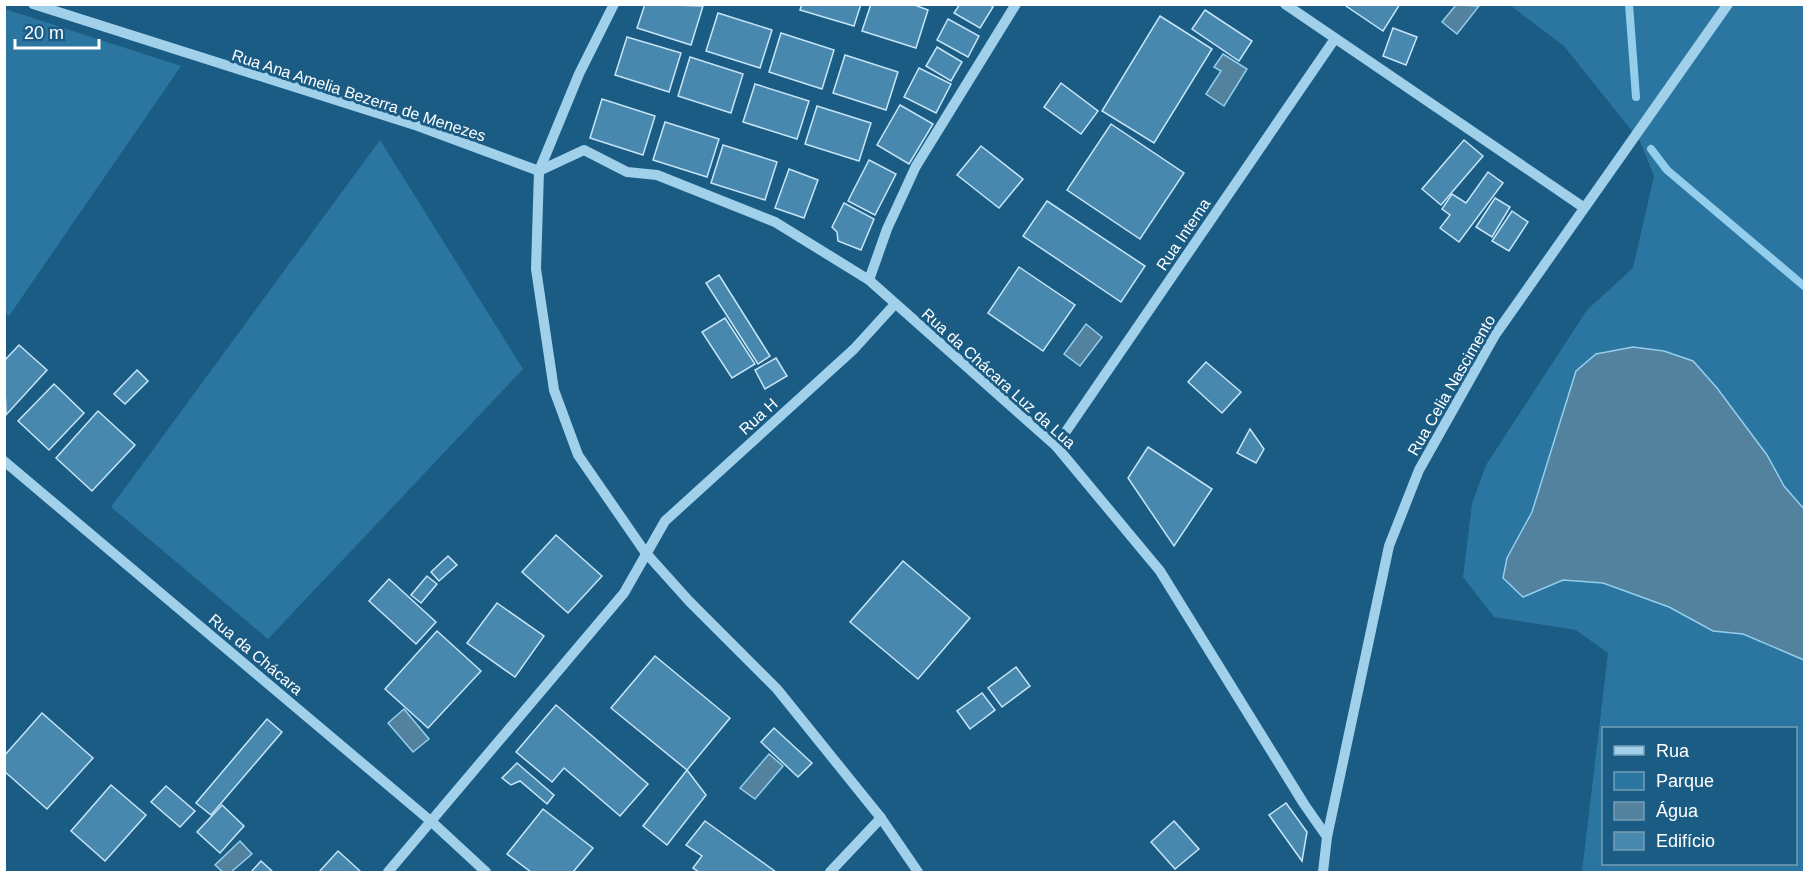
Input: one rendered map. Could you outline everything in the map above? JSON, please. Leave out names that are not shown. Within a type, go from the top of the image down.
[{"type":"street","points":[[614,4],[579,74],[539,171],[536,269],[554,390],[578,454],[645,552],[689,601],[777,689],[880,818],[918,873]]},
{"type":"street","points":[[869,280],[887,229],[916,166],[1016,4]]},
{"type":"street","points":[[1285,4],[1334,40],[1583,207]]},
{"type":"street","name":"Rua Celia Nascimento","points":[[1327,837],[1389,546],[1419,470],[1495,335],[1728,4]]},
{"type":"street","name":"Rua Ana Amelia Bezerra de Menezes","points":[[36,5],[418,126],[539,171]]},
{"type":"street","name":"Rua Intema","points":[[1056,446],[1334,40]]},
{"type":"street","name":"Rua da Chácara Luz da Lua","points":[[539,171],[584,150],[627,172],[657,175],[775,222],[869,280],[1056,446],[1160,571],[1304,804],[1327,837]]},
{"type":"street","name":"Rua H","points":[[388,873],[433,823],[624,593],[639,572],[645,552],[665,521],[854,350],[895,304]]},
{"type":"street","name":"Rua da Chácara","points":[[4,461],[433,823],[486,873]]},
{"type":"street","points":[[831,873],[880,818]]},
{"type":"street","points":[[1323,873],[1327,837]]},
{"type":"green space","points":[[1510,5],[1804,5],[1804,509],[1784,486],[1767,455],[1717,388],[1693,361],[1633,347],[1596,354],[1576,371],[1532,512],[1507,558],[1546,586],[1563,580],[1603,583],[1669,607],[1713,631],[1743,634],[1804,660],[1804,872],[1582,872],[1608,653],[1576,630],[1494,617],[1463,577],[1472,504],[1486,465],[1587,310],[1633,268],[1654,176],[1640,141],[1564,46]]},
{"type":"green space","points":[[5,9],[181,66],[9,316],[4,313]]},
{"type":"green space","points":[[380,140],[523,369],[268,639],[111,507]]},
{"type":"water","points":[[1456,5],[1479,6],[1457,34],[1442,22]]},
{"type":"water","points":[[1223,54],[1247,69],[1224,106],[1206,94],[1221,71],[1214,67]]},
{"type":"water","points":[[1086,324],[1102,337],[1080,366],[1064,354]]},
{"type":"water","points":[[1633,347],[1664,351],[1693,361],[1717,388],[1767,455],[1784,486],[1804,509],[1804,660],[1743,634],[1713,631],[1669,607],[1603,583],[1563,580],[1523,597],[1503,578],[1507,558],[1532,512],[1576,371],[1596,354]]},
{"type":"water","points":[[404,709],[429,739],[413,752],[388,723]]},
{"type":"water","points":[[769,754],[783,766],[755,799],[740,788]]},
{"type":"water","points":[[240,841],[252,854],[231,872],[223,872],[215,865]]},
{"type":"building","points":[[645,4],[703,6],[691,45],[637,28]]},
{"type":"building","points":[[802,4],[861,4],[854,26],[800,10]]},
{"type":"building","points":[[871,4],[912,4],[928,10],[916,48],[862,31]]},
{"type":"building","points":[[960,4],[989,4],[993,7],[980,28],[954,13]]},
{"type":"building","points":[[1343,4],[1400,4],[1383,31]]},
{"type":"building","points":[[1205,10],[1252,41],[1239,61],[1192,29]]},
{"type":"building","points":[[718,13],[772,30],[760,68],[706,51]]},
{"type":"building","points":[[1160,16],[1212,49],[1154,143],[1102,111]]},
{"type":"building","points":[[948,19],[979,36],[968,57],[937,40]]},
{"type":"building","points":[[1393,28],[1417,37],[1406,65],[1383,56]]},
{"type":"building","points":[[781,33],[834,50],[822,89],[769,72]]},
{"type":"building","points":[[627,37],[681,53],[669,92],[615,75]]},
{"type":"building","points":[[937,47],[962,62],[951,81],[926,66]]},
{"type":"building","points":[[845,55],[898,72],[886,110],[833,93]]},
{"type":"building","points":[[690,57],[743,74],[731,113],[678,96]]},
{"type":"building","points":[[919,68],[951,84],[936,113],[904,97]]},
{"type":"building","points":[[1061,83],[1098,111],[1081,134],[1044,107]]},
{"type":"building","points":[[755,84],[809,101],[797,139],[743,122]]},
{"type":"building","points":[[602,99],[655,116],[643,155],[590,138]]},
{"type":"building","points":[[900,105],[933,124],[909,164],[877,145]]},
{"type":"building","points":[[817,106],[871,123],[859,161],[805,144]]},
{"type":"building","points":[[665,122],[719,139],[707,177],[653,160]]},
{"type":"building","points":[[1111,124],[1184,173],[1140,239],[1067,190]]},
{"type":"building","points":[[1464,140],[1483,156],[1441,205],[1422,189]]},
{"type":"building","points":[[723,145],[777,162],[765,200],[711,183]]},
{"type":"building","points":[[981,146],[1023,179],[999,208],[957,175]]},
{"type":"building","points":[[869,160],[896,174],[875,215],[848,201]]},
{"type":"building","points":[[789,169],[818,180],[804,218],[775,208]]},
{"type":"building","points":[[1488,172],[1503,183],[1459,242],[1440,228],[1450,215],[1442,209],[1452,194],[1466,203]]},
{"type":"building","points":[[1495,198],[1510,207],[1492,237],[1476,227]]},
{"type":"building","points":[[1047,201],[1145,266],[1121,302],[1023,236]]},
{"type":"building","points":[[844,203],[874,219],[861,250],[838,241],[837,232],[832,227]]},
{"type":"building","points":[[1512,211],[1528,222],[1509,251],[1492,241]]},
{"type":"building","points":[[1019,267],[1075,305],[1043,351],[988,313]]},
{"type":"building","points":[[719,275],[770,356],[758,364],[706,283]]},
{"type":"building","points":[[725,318],[755,364],[732,378],[702,332]]},
{"type":"building","points":[[19,345],[47,370],[6,415],[4,361]]},
{"type":"building","points":[[776,358],[787,376],[765,389],[755,370]]},
{"type":"building","points":[[1206,362],[1241,392],[1222,413],[1188,382]]},
{"type":"building","points":[[137,370],[148,381],[125,404],[114,394]]},
{"type":"building","points":[[54,384],[84,413],[49,450],[18,421]]},
{"type":"building","points":[[98,411],[135,445],[92,491],[56,458]]},
{"type":"building","points":[[1250,429],[1264,449],[1256,463],[1237,453]]},
{"type":"building","points":[[1148,447],[1212,489],[1174,546],[1128,478]]},
{"type":"building","points":[[556,535],[602,576],[568,613],[522,572]]},
{"type":"building","points":[[448,556],[457,565],[439,581],[431,572]]},
{"type":"building","points":[[903,561],[970,618],[918,679],[850,622]]},
{"type":"building","points":[[427,576],[437,584],[421,603],[411,595]]},
{"type":"building","points":[[389,579],[436,622],[416,644],[369,601]]},
{"type":"building","points":[[497,603],[544,636],[515,677],[467,643]]},
{"type":"building","points":[[437,631],[481,671],[428,728],[385,689]]},
{"type":"building","points":[[655,656],[730,718],[687,770],[611,708]]},
{"type":"building","points":[[1016,667],[1030,686],[1002,707],[988,688]]},
{"type":"building","points":[[982,693],[995,710],[970,729],[957,711]]},
{"type":"building","points":[[556,705],[648,784],[620,816],[564,768],[552,782],[516,752]]},
{"type":"building","points":[[42,713],[93,758],[47,809],[4,771],[4,756]]},
{"type":"building","points":[[267,719],[282,732],[211,815],[196,803]]},
{"type":"building","points":[[774,728],[812,763],[798,777],[761,742]]},
{"type":"building","points":[[517,763],[554,795],[547,804],[520,781],[511,785],[502,778]]},
{"type":"building","points":[[687,770],[706,795],[667,845],[643,826]]},
{"type":"building","points":[[111,785],[146,815],[105,861],[71,831]]},
{"type":"building","points":[[166,786],[195,811],[180,827],[151,802]]},
{"type":"building","points":[[1286,803],[1307,832],[1302,861],[1269,815]]},
{"type":"building","points":[[222,805],[244,826],[220,853],[197,832]]},
{"type":"building","points":[[543,809],[593,848],[573,872],[531,872],[507,854]]},
{"type":"building","points":[[705,821],[776,872],[699,872],[693,868],[702,856],[686,845]]},
{"type":"building","points":[[1174,821],[1199,849],[1175,869],[1151,842]]},
{"type":"building","points":[[338,851],[360,871],[319,872]]},
{"type":"building","points":[[261,861],[273,872],[251,872]]},
{"type":"waterway","points":[[1629,4],[1636,97]]},
{"type":"waterway","points":[[1651,149],[1667,170],[1804,286]]}]
